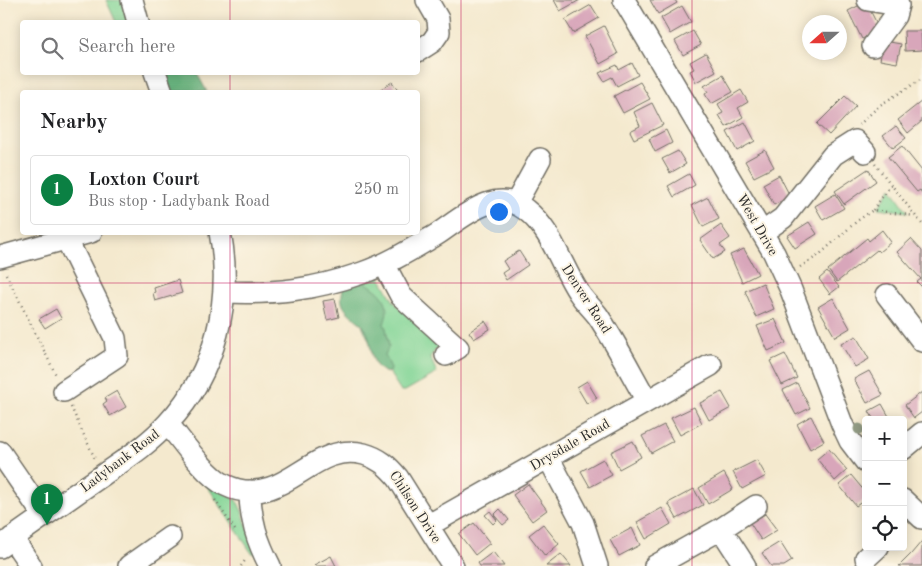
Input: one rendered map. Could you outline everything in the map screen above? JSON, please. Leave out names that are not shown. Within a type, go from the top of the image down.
[{"type":"street","points":[[132,0],[137,20]]},
{"type":"street","points":[[420,50],[432,42],[439,32],[438,19],[427,0]]},
{"type":"street","name":"West Drive","points":[[624,0],[763,232],[783,273],[842,424],[850,441],[865,461]]},
{"type":"street","points":[[868,0],[903,2],[873,46]]},
{"type":"street","points":[[156,75],[161,90]]},
{"type":"street","points":[[763,232],[782,218],[833,155],[860,146]]},
{"type":"street","points":[[224,292],[302,290],[338,281],[384,264],[437,234],[468,212],[480,206],[495,201],[516,203],[540,159]]},
{"type":"street","name":"Denver Road","points":[[516,203],[527,210],[549,238],[579,294],[598,317],[647,401]]},
{"type":"street","points":[[2,264],[82,235]]},
{"type":"street","name":"Ladybank Road","points":[[6,542],[143,447],[168,424],[184,404],[204,371],[218,331],[224,292],[224,261],[220,235]]},
{"type":"street","points":[[64,391],[117,356],[115,338],[67,240]]},
{"type":"street","points":[[384,264],[401,296],[458,348],[446,355]]},
{"type":"street","points":[[887,295],[922,341]]},
{"type":"street","name":"Drysdale Road","points":[[429,526],[711,365]]},
{"type":"street","name":"Chilson Drive","points":[[168,424],[219,482],[233,488],[250,491],[271,488],[328,456],[341,452],[356,452],[376,458],[398,478],[452,566]]},
{"type":"street","points":[[907,446],[922,433]]},
{"type":"street","points":[[0,452],[44,516]]},
{"type":"street","points":[[548,457],[583,523],[597,566]]},
{"type":"street","points":[[250,491],[251,518],[255,533],[270,566]]},
{"type":"street","points":[[655,566],[721,529],[756,506]]},
{"type":"street","points":[[721,529],[745,566]]},
{"type":"street","points":[[129,566],[170,537]]},
{"type":"street","points":[[6,542],[31,566]]},
{"type":"path","points":[[922,79],[880,105],[860,124],[860,146],[922,224]]},
{"type":"path","points":[[783,273],[799,268],[813,260],[857,220],[873,210],[891,184]]},
{"type":"path","points":[[873,210],[915,216]]},
{"type":"path","points":[[2,264],[64,391],[102,475]]},
{"type":"path","points":[[214,498],[240,538]]},
{"type":"green space","points":[[106,0],[123,0],[129,20],[115,20]]},
{"type":"green space","points":[[165,75],[198,75],[206,90],[170,90]]},
{"type":"green space","points":[[891,188],[908,212],[878,208]]},
{"type":"green space","points":[[380,277],[394,302],[439,346],[430,357],[437,373],[405,391],[401,391],[370,343],[346,288]]},
{"type":"green space","points":[[361,280],[379,292],[386,302],[387,309],[384,324],[389,346],[385,355],[391,368],[388,373],[377,367],[366,330],[346,310],[342,302],[343,288]]},
{"type":"green space","points":[[200,475],[237,501],[257,555],[251,552]]},
{"type":"building","points":[[554,0],[580,0],[560,11]]},
{"type":"building","points":[[650,0],[675,0],[677,3],[658,14]]},
{"type":"building","points":[[866,2],[880,30],[862,39],[848,11]]},
{"type":"building","points":[[591,5],[599,18],[573,33],[565,20]]},
{"type":"building","points":[[682,6],[691,22],[670,34],[661,18]]},
{"type":"building","points":[[604,26],[618,54],[600,64],[585,36]]},
{"type":"building","points":[[693,31],[701,45],[683,55],[675,41]]},
{"type":"building","points":[[904,31],[921,31],[922,50],[905,51]]},
{"type":"building","points":[[884,41],[901,44],[897,63],[880,60]]},
{"type":"building","points":[[706,53],[716,71],[696,82],[690,71],[694,69],[690,62]]},
{"type":"building","points":[[632,63],[638,75],[617,86],[612,77],[604,81],[599,73],[617,65],[619,70]]},
{"type":"building","points":[[723,75],[733,92],[711,104],[705,94],[708,92],[704,86]]},
{"type":"building","points":[[392,82],[398,90],[382,90]]},
{"type":"building","points":[[640,82],[650,99],[623,113],[614,96]]},
{"type":"building","points":[[741,90],[748,102],[738,108],[743,117],[726,127],[719,115],[723,113],[718,104]]},
{"type":"building","points":[[845,96],[856,106],[829,135],[817,124]]},
{"type":"building","points":[[922,101],[922,121],[908,133],[898,120]]},
{"type":"building","points":[[652,103],[663,125],[634,139],[630,131],[640,126],[634,112]]},
{"type":"building","points":[[745,122],[755,141],[737,151],[727,132]]},
{"type":"building","points":[[896,126],[906,138],[893,148],[883,136]]},
{"type":"building","points":[[666,130],[672,143],[655,152],[649,139]]},
{"type":"building","points":[[902,146],[922,171],[922,193],[920,190],[917,192],[888,157]]},
{"type":"building","points":[[765,150],[774,167],[754,177],[745,161]]},
{"type":"building","points":[[678,151],[686,164],[670,173],[662,159]]},
{"type":"building","points":[[868,169],[876,181],[844,204],[835,191]]},
{"type":"building","points":[[689,174],[695,185],[674,197],[668,186]]},
{"type":"building","points":[[779,175],[790,196],[774,205],[763,184]]},
{"type":"building","points":[[835,194],[844,208],[823,220],[815,206]]},
{"type":"building","points":[[708,197],[719,219],[703,227],[692,205]]},
{"type":"building","points":[[809,222],[817,234],[795,248],[787,236]]},
{"type":"building","points":[[721,225],[730,238],[720,245],[725,252],[713,259],[700,240]]},
{"type":"building","points":[[882,230],[891,242],[879,252],[877,250],[837,282],[828,270],[867,238],[869,241]]},
{"type":"building","points":[[911,239],[922,251],[922,287],[917,282],[921,279],[897,252]]},
{"type":"building","points":[[744,249],[758,274],[742,282],[730,255]]},
{"type":"building","points":[[519,251],[528,265],[506,280],[502,273],[508,269],[503,261]]},
{"type":"building","points":[[827,272],[839,287],[830,294],[819,279]]},
{"type":"building","points":[[178,280],[182,293],[155,301],[154,288]]},
{"type":"building","points":[[763,283],[774,309],[756,317],[745,291]]},
{"type":"building","points":[[833,298],[850,328],[835,337],[818,307]]},
{"type":"building","points":[[335,299],[339,317],[327,320],[323,301]]},
{"type":"building","points":[[56,309],[61,318],[45,328],[39,319]]},
{"type":"building","points":[[775,319],[786,343],[768,351],[757,326]]},
{"type":"building","points":[[485,321],[490,329],[474,339],[469,332]]},
{"type":"building","points":[[856,336],[869,359],[855,367],[841,344]]},
{"type":"building","points":[[785,354],[797,378],[782,385],[770,361]]},
{"type":"building","points":[[869,371],[883,395],[867,403],[854,379]]},
{"type":"building","points":[[587,381],[597,398],[587,404],[577,387]]},
{"type":"building","points":[[797,383],[810,408],[796,415],[783,390]]},
{"type":"building","points":[[117,391],[126,407],[110,416],[103,404],[107,401],[105,398]]},
{"type":"building","points":[[722,392],[731,408],[709,420],[700,403]]},
{"type":"building","points":[[922,392],[922,412],[914,418],[905,405]]},
{"type":"building","points":[[882,404],[889,416],[872,416],[869,411]]},
{"type":"building","points":[[694,407],[702,423],[680,435],[671,418]]},
{"type":"building","points":[[811,416],[824,441],[810,449],[797,424]]},
{"type":"building","points":[[664,425],[673,441],[651,453],[642,436]]},
{"type":"building","points":[[633,441],[641,457],[619,469],[611,452]]},
{"type":"building","points":[[829,449],[847,470],[835,481],[817,459]]},
{"type":"building","points":[[603,459],[612,475],[590,487],[581,471]]},
{"type":"building","points":[[757,460],[766,476],[742,489],[733,472]]},
{"type":"building","points":[[724,473],[733,489],[708,504],[699,488]]},
{"type":"building","points":[[851,475],[862,488],[862,502],[856,506],[839,485]]},
{"type":"building","points":[[528,484],[547,510],[532,521],[513,495]]},
{"type":"building","points":[[694,489],[703,505],[677,519],[668,503]]},
{"type":"building","points":[[662,508],[671,524],[646,539],[637,522]]},
{"type":"building","points":[[500,509],[509,520],[503,525],[494,515]]},
{"type":"building","points":[[490,511],[497,520],[493,524],[485,515]]},
{"type":"building","points":[[765,514],[777,530],[761,540],[750,523]]},
{"type":"building","points":[[474,523],[490,543],[475,555],[459,534]]},
{"type":"building","points":[[543,524],[559,544],[545,556],[529,535]]},
{"type":"building","points":[[632,528],[640,545],[619,556],[610,540]]},
{"type":"building","points":[[922,541],[922,566],[899,566],[911,554]]},
{"type":"building","points":[[780,542],[792,561],[784,566],[771,566],[762,553]]},
{"type":"building","points":[[493,552],[504,566],[480,566],[478,563]]},
{"type":"building","points":[[561,554],[571,566],[546,566]]},
{"type":"building","points":[[331,556],[336,566],[314,565]]},
{"type":"place","name":"Loxton Court","points":[[47,525]]}]
